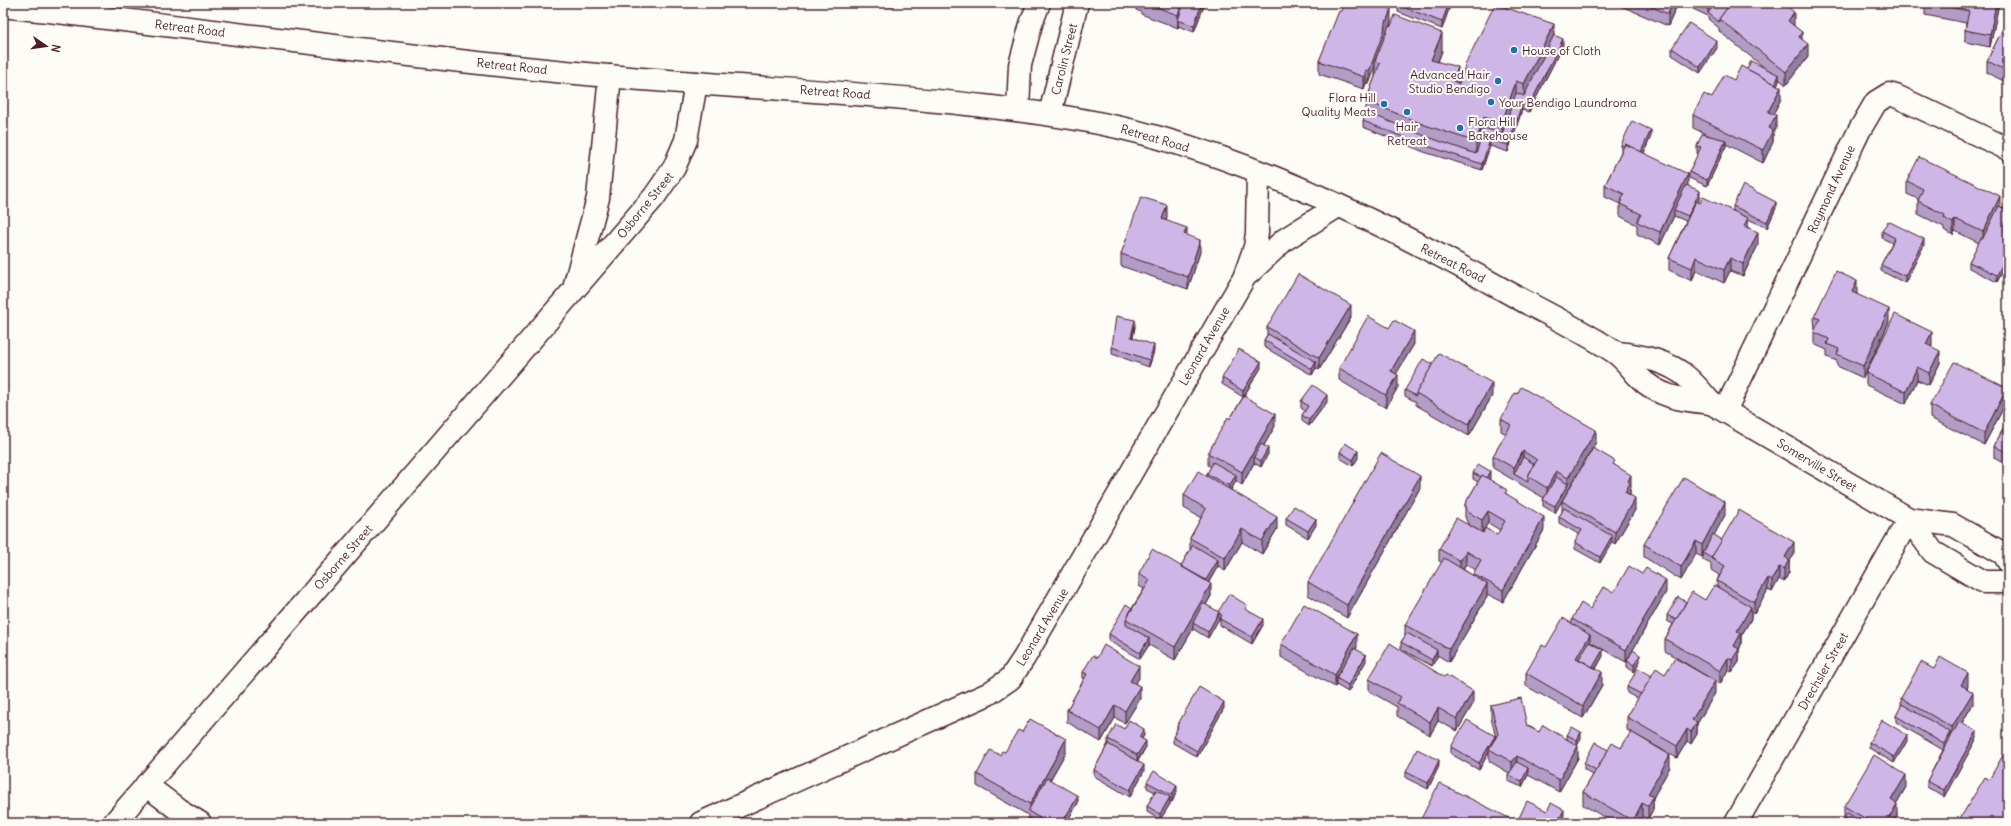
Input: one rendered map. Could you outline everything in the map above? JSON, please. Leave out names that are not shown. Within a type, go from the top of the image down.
[{"type":"street","points":[[1018,110],[1020,65],[1031,24],[1039,3]]},
{"type":"street","name":"Carolin Street","points":[[1050,114],[1077,3]]},
{"type":"street","name":"Retreat Road","points":[[3,6],[71,8],[434,58],[610,76],[922,99],[1050,114],[1108,124],[1162,138],[1258,173],[1338,206],[1489,282],[1618,353],[1648,357],[1669,366],[1687,377],[1718,407]]},
{"type":"street","name":"Osborne Street","points":[[572,291],[598,198],[610,76]]},
{"type":"street","name":"Osborne Street","points":[[114,823],[654,197],[674,168],[686,140],[696,83]]},
{"type":"street","name":"Raymond Avenue","points":[[1718,407],[1858,131],[1876,102],[1889,94],[1896,96],[2008,149]]},
{"type":"street","name":"Leonard Avenue","points":[[701,823],[988,694],[1010,679],[1024,658],[1244,278],[1255,247],[1257,233],[1258,173]]},
{"type":"street","name":"Leonard Avenue","points":[[1244,278],[1268,253],[1284,240],[1338,206]]},
{"type":"street","name":"Somerville Street","points":[[1718,407],[1909,519],[1953,525],[2004,554],[2008,561]]},
{"type":"street","name":"Somerville Street","points":[[1909,519],[1933,552],[1984,582],[2008,582]]},
{"type":"street","name":"Drechsler Street","points":[[1736,823],[1909,519]]},
{"type":"street","points":[[146,785],[179,810],[200,823]]},
{"type":"building","points":[[1145,3],[1182,3],[1178,15]]},
{"type":"building","points":[[1184,3],[1202,3],[1194,26],[1178,20]]},
{"type":"building","points":[[1345,3],[1374,3],[1391,9],[1369,71],[1366,70],[1364,77],[1319,61],[1339,11],[1341,11]]},
{"type":"building","points":[[1399,3],[1449,3],[1442,22],[1398,5]]},
{"type":"building","points":[[1643,3],[1672,3],[1668,14]]},
{"type":"building","points":[[1694,3],[1711,3],[1708,9]]},
{"type":"building","points":[[1716,3],[1731,3],[1719,19],[1719,22],[1708,13]]},
{"type":"building","points":[[1731,3],[1783,3],[1794,12],[1788,21],[1802,32],[1799,37],[1808,44],[1786,72],[1719,19]]},
{"type":"building","points":[[1928,3],[1996,3],[1990,35],[1965,30],[1969,11]]},
{"type":"building","points":[[1495,4],[1554,24],[1524,84],[1516,81],[1502,123],[1484,117],[1476,142],[1425,125],[1366,101],[1380,63],[1375,61],[1389,25],[1391,26],[1395,15],[1442,33],[1431,60],[1458,67],[1453,81],[1459,84],[1466,63]]},
{"type":"building","points":[[2008,18],[2008,71],[1987,61]]},
{"type":"building","points":[[1689,23],[1717,41],[1700,67],[1672,48]]},
{"type":"building","points":[[1554,35],[1563,39],[1529,106],[1522,104],[1508,145],[1490,140],[1482,164],[1424,145],[1363,121],[1366,112],[1425,136],[1476,154],[1484,128],[1502,134],[1516,93],[1524,96]]},
{"type":"building","points":[[1751,61],[1779,75],[1775,84],[1747,69]]},
{"type":"building","points":[[1741,66],[1781,87],[1768,112],[1776,115],[1769,128],[1773,130],[1763,150],[1693,115],[1704,94],[1712,98],[1724,75],[1734,80]]},
{"type":"building","points":[[1632,121],[1651,130],[1641,152],[1625,144],[1624,146],[1621,145]]},
{"type":"building","points":[[1702,134],[1726,140],[1707,180],[1689,172],[1701,147],[1697,146]]},
{"type":"building","points":[[1625,144],[1688,174],[1660,232],[1637,222],[1641,214],[1620,204],[1624,194],[1605,185]]},
{"type":"building","points":[[1919,157],[2000,196],[1983,232],[1955,219],[1953,223],[1944,218],[1945,215],[1918,201],[1923,189],[1907,181]]},
{"type":"building","points":[[1686,185],[1700,191],[1688,216],[1674,210]]},
{"type":"building","points":[[1743,185],[1776,202],[1767,222],[1733,206]]},
{"type":"building","points":[[1141,197],[1167,205],[1162,219],[1187,228],[1184,234],[1200,240],[1188,277],[1121,254]]},
{"type":"building","points":[[1703,197],[1748,218],[1744,226],[1758,232],[1743,264],[1730,258],[1724,270],[1696,257],[1692,268],[1669,258],[1696,201],[1700,203]]},
{"type":"building","points":[[1999,206],[2008,210],[2008,253],[1997,275],[1969,262]]},
{"type":"building","points":[[1888,221],[1924,239],[1905,276],[1881,265],[1895,238],[1882,231]]},
{"type":"building","points":[[2008,258],[2008,272],[2003,270]]},
{"type":"building","points":[[1836,271],[1857,281],[1852,292],[1889,309],[1863,366],[1837,354],[1839,349],[1827,344],[1829,339],[1814,332],[1820,319],[1814,317]]},
{"type":"building","points":[[1298,274],[1351,305],[1319,358],[1267,327]]},
{"type":"building","points":[[1895,314],[1932,332],[1926,344],[1940,351],[1929,373],[1917,367],[1906,392],[1866,373]]},
{"type":"building","points":[[1116,316],[1135,320],[1131,337],[1154,345],[1149,360],[1112,347]]},
{"type":"building","points":[[1368,316],[1389,328],[1394,320],[1414,331],[1391,371],[1398,375],[1386,395],[1339,368]]},
{"type":"building","points":[[1268,334],[1316,362],[1312,369],[1264,340]]},
{"type":"building","points":[[1239,349],[1261,362],[1243,391],[1222,378]]},
{"type":"building","points":[[1439,353],[1492,383],[1469,424],[1416,393]]},
{"type":"building","points":[[1423,359],[1433,364],[1416,393],[1416,396],[1405,390]]},
{"type":"building","points":[[1954,362],[2007,388],[1984,433],[1930,405]]},
{"type":"building","points":[[1313,385],[1327,395],[1309,420],[1302,415],[1308,406],[1301,401]]},
{"type":"building","points":[[1521,387],[1596,430],[1568,478],[1556,471],[1547,488],[1528,476],[1537,460],[1523,451],[1514,468],[1493,456],[1511,425],[1501,419],[1515,393],[1517,394]]},
{"type":"building","points":[[1244,396],[1275,414],[1242,472],[1208,453],[1228,417],[1230,419]]},
{"type":"building","points":[[2008,420],[2008,453],[1994,446]]},
{"type":"building","points":[[1345,443],[1358,451],[1353,460],[1340,452]]},
{"type":"building","points":[[1261,444],[1268,448],[1261,461],[1254,457]]},
{"type":"building","points":[[1593,448],[1615,461],[1613,464],[1631,475],[1628,481],[1630,483],[1625,492],[1635,498],[1615,532],[1562,501]]},
{"type":"building","points":[[1381,453],[1420,476],[1347,605],[1308,582]]},
{"type":"building","points":[[1523,457],[1534,464],[1528,476],[1528,482],[1514,474]]},
{"type":"building","points":[[1213,462],[1236,475],[1229,486],[1207,474]]},
{"type":"building","points":[[1478,464],[1490,471],[1486,478],[1482,475],[1481,477],[1473,473]]},
{"type":"building","points":[[1198,471],[1277,517],[1262,541],[1242,529],[1225,558],[1190,538],[1206,509],[1184,495]]},
{"type":"building","points":[[1482,475],[1507,490],[1505,493],[1544,517],[1503,590],[1473,574],[1481,560],[1466,551],[1460,561],[1439,549],[1456,518],[1483,533],[1485,528],[1497,535],[1505,521],[1488,511],[1482,520],[1468,512],[1465,504]]},
{"type":"building","points":[[1556,477],[1568,484],[1555,506],[1543,500]]},
{"type":"building","points":[[1684,477],[1725,502],[1702,545],[1696,541],[1681,567],[1644,544]]},
{"type":"building","points":[[1294,506],[1316,519],[1308,531],[1286,518]]},
{"type":"building","points":[[1564,508],[1612,536],[1600,557],[1575,542],[1582,530],[1559,517]]},
{"type":"building","points":[[1739,510],[1794,542],[1785,557],[1789,560],[1784,569],[1779,567],[1772,580],[1768,578],[1754,602],[1717,581],[1725,566],[1711,558]]},
{"type":"building","points":[[1713,534],[1722,540],[1711,558],[1714,560],[1703,553]]},
{"type":"building","points":[[1193,545],[1218,560],[1206,580],[1181,566]]},
{"type":"building","points":[[1152,549],[1211,584],[1175,647],[1126,619],[1150,580],[1139,573]]},
{"type":"building","points":[[1444,558],[1487,584],[1449,649],[1405,625]]},
{"type":"building","points":[[1629,566],[1642,574],[1646,568],[1666,580],[1626,650],[1572,619],[1581,603],[1590,609],[1603,587],[1614,592]]},
{"type":"building","points":[[1714,585],[1751,607],[1737,631],[1741,633],[1734,646],[1739,649],[1732,660],[1728,658],[1720,671],[1665,639],[1692,592],[1705,600]]},
{"type":"building","points":[[1229,594],[1247,605],[1245,609],[1263,619],[1252,637],[1220,619],[1222,615],[1218,612]]},
{"type":"building","points":[[1678,597],[1686,602],[1676,620],[1667,615]]},
{"type":"building","points":[[1203,603],[1219,612],[1208,632],[1193,623]]},
{"type":"building","points":[[1126,604],[1132,608],[1126,619],[1126,625],[1149,638],[1140,653],[1109,634]]},
{"type":"building","points":[[1304,604],[1357,634],[1335,675],[1281,644]]},
{"type":"building","points":[[1563,618],[1590,635],[1576,658],[1602,672],[1583,706],[1526,673],[1542,645],[1546,647]]},
{"type":"building","points":[[1407,633],[1437,650],[1432,660],[1401,642]]},
{"type":"building","points":[[1589,642],[1603,650],[1593,667],[1579,659]]},
{"type":"building","points":[[1390,643],[1444,677],[1446,675],[1473,691],[1457,719],[1438,708],[1430,722],[1397,703],[1401,697],[1369,679]]},
{"type":"building","points":[[1104,645],[1139,666],[1130,681],[1140,686],[1125,711],[1115,705],[1101,730],[1067,710],[1087,674],[1083,672],[1093,655],[1097,658]]},
{"type":"building","points":[[1354,648],[1366,655],[1348,685],[1336,678]]},
{"type":"building","points":[[1633,650],[1640,655],[1634,665],[1627,661]]},
{"type":"building","points":[[1940,657],[1968,673],[1961,685],[1973,692],[1952,727],[1901,698],[1921,662],[1934,669]]},
{"type":"building","points":[[1675,658],[1715,681],[1692,720],[1697,722],[1691,732],[1687,729],[1677,746],[1627,717],[1656,668],[1665,674]]},
{"type":"building","points":[[1638,668],[1652,676],[1641,694],[1627,687]]},
{"type":"building","points":[[1199,687],[1224,702],[1197,751],[1173,737],[1178,727],[1177,726]]},
{"type":"building","points":[[1521,698],[1527,726],[1539,732],[1543,725],[1578,746],[1559,780],[1517,756],[1512,762],[1489,749],[1498,734],[1491,705]]},
{"type":"building","points":[[1902,704],[1950,732],[1944,744],[1896,716]]},
{"type":"building","points":[[1030,719],[1066,739],[1030,804],[977,774],[990,750],[1000,755],[1002,751],[1005,752],[1018,730],[1022,732]]},
{"type":"building","points":[[1129,720],[1144,729],[1139,737],[1146,741],[1137,755],[1108,739],[1116,724],[1124,729]]},
{"type":"building","points":[[1467,720],[1495,736],[1479,763],[1451,747]]},
{"type":"building","points":[[1882,720],[1907,735],[1894,757],[1869,742]]},
{"type":"building","points":[[1959,722],[1977,731],[1944,790],[1927,781]]},
{"type":"building","points":[[1572,727],[1581,732],[1577,740],[1567,735]]},
{"type":"building","points":[[1631,732],[1670,755],[1648,794],[1653,797],[1648,806],[1642,803],[1633,821],[1583,792],[1612,743],[1621,748]]},
{"type":"building","points":[[1595,742],[1608,750],[1596,770],[1584,763]]},
{"type":"building","points":[[1108,744],[1144,765],[1130,790],[1094,770]]},
{"type":"building","points":[[1417,749],[1439,760],[1428,783],[1406,772]]},
{"type":"building","points":[[1874,755],[1906,775],[1891,800],[1897,804],[1886,823],[1873,823],[1844,806]]},
{"type":"building","points":[[2003,755],[2008,758],[2008,823],[1958,822],[1985,777],[1989,780]]},
{"type":"building","points":[[1517,762],[1528,768],[1522,781],[1508,775]]},
{"type":"building","points":[[1154,771],[1177,785],[1172,795],[1147,782]]},
{"type":"building","points":[[1047,778],[1078,796],[1062,823],[1048,823],[1028,811]]},
{"type":"building","points":[[1439,783],[1519,823],[1419,823]]},
{"type":"building","points":[[1156,790],[1170,797],[1160,814],[1147,806]]},
{"type":"building","points":[[1527,801],[1547,811],[1551,803],[1564,810],[1557,823],[1519,823],[1517,822]]},
{"type":"building","points":[[1847,813],[1864,823],[1842,823]]},
{"type":"place","name":"House of Cloth","points":[[1514,50]]},
{"type":"place","name":"Advanced Hair Studio Bendigo","points":[[1498,81]]},
{"type":"place","name":"Your Bendigo Laundroma","points":[[1491,102]]},
{"type":"place","name":"Flora Hill Quality Meats","points":[[1384,104]]},
{"type":"place","name":"Hair Retreat","points":[[1407,112]]},
{"type":"place","name":"Flora Hill Bakehouse","points":[[1460,128]]}]
